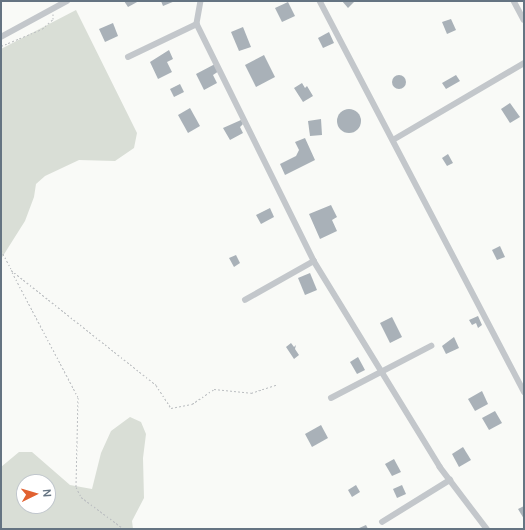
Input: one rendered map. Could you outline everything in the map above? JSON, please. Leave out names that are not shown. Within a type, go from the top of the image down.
[{"type":"street","points":[[1,36],[67,1]]},
{"type":"street","points":[[201,1],[197,24],[314,261],[450,480],[487,529]]},
{"type":"street","points":[[320,1],[524,392]]},
{"type":"street","points":[[514,1],[524,20]]},
{"type":"street","points":[[128,57],[197,24]]},
{"type":"street","points":[[393,140],[524,63]]},
{"type":"street","points":[[245,300],[314,261]]},
{"type":"street","points":[[331,398],[431,346]]},
{"type":"street","points":[[382,522],[450,480]]},
{"type":"path","points":[[1,46],[42,28],[53,19],[54,8]]},
{"type":"path","points":[[1,250],[78,397],[76,487],[81,497],[124,529]]},
{"type":"path","points":[[11,270],[156,386],[171,408],[192,404],[214,389],[251,393],[278,384]]},
{"type":"shaded area","points":[[76,10],[137,133],[134,148],[115,161],[79,160],[45,176],[36,184],[34,197],[25,221],[1,259],[1,49]]},
{"type":"shaded area","points":[[130,417],[141,422],[146,434],[143,458],[144,498],[132,521],[133,529],[1,529],[1,467],[19,452],[32,452],[70,485],[92,489],[101,453],[111,431]]},
{"type":"building","points":[[124,1],[139,1],[128,7]]},
{"type":"building","points":[[161,1],[175,1],[163,6]]},
{"type":"building","points":[[342,1],[355,1],[348,8]]},
{"type":"building","points":[[288,2],[295,16],[282,22],[275,8]]},
{"type":"building","points":[[451,19],[456,30],[447,34],[442,22]]},
{"type":"building","points":[[113,23],[118,36],[105,42],[99,29]]},
{"type":"building","points":[[243,27],[251,47],[239,51],[231,32]]},
{"type":"building","points":[[329,32],[334,43],[323,48],[318,38]]},
{"type":"building","points":[[169,50],[173,59],[167,62],[172,72],[158,79],[150,62]]},
{"type":"building","points":[[264,55],[275,77],[256,87],[245,65]]},
{"type":"building","points":[[215,64],[219,71],[213,75],[217,83],[204,90],[196,74]]},
{"type":"building","points":[[396,75],[402,75],[406,79],[406,85],[402,89],[396,89],[392,85],[392,79]]},
{"type":"building","points":[[456,75],[460,81],[446,89],[442,83]]},
{"type":"building","points":[[302,83],[305,88],[307,86],[313,96],[303,102],[294,88]]},
{"type":"building","points":[[180,84],[184,92],[174,97],[170,89]]},
{"type":"building","points":[[510,103],[520,117],[510,123],[501,109]]},
{"type":"building","points":[[190,108],[200,126],[188,133],[178,115]]},
{"type":"building","points":[[344,109],[354,109],[361,116],[361,126],[354,133],[344,133],[337,126],[337,116]]},
{"type":"building","points":[[321,119],[322,135],[310,136],[308,121]]},
{"type":"building","points":[[241,120],[243,124],[240,127],[243,133],[230,140],[223,128]]},
{"type":"building","points":[[305,138],[315,160],[285,175],[280,164],[296,156],[299,150],[295,142]]},
{"type":"building","points":[[448,154],[453,163],[447,166],[442,158]]},
{"type":"building","points":[[331,205],[337,217],[332,220],[337,231],[320,239],[309,214]]},
{"type":"building","points":[[270,208],[274,217],[261,224],[256,215]]},
{"type":"building","points":[[500,246],[505,257],[497,260],[492,250]]},
{"type":"building","points":[[236,255],[240,263],[234,267],[229,258]]},
{"type":"building","points":[[310,273],[317,290],[305,295],[298,278]]},
{"type":"building","points":[[478,316],[482,325],[478,328],[476,323],[472,325],[469,320]]},
{"type":"building","points":[[392,317],[402,337],[390,343],[380,323]]},
{"type":"building","points":[[454,337],[459,348],[446,354],[442,346]]},
{"type":"building","points":[[291,343],[294,347],[296,345],[295,349],[299,355],[294,359],[286,347]]},
{"type":"building","points":[[358,357],[365,370],[357,374],[350,362]]},
{"type":"building","points":[[482,391],[488,404],[475,411],[468,399]]},
{"type":"building","points":[[495,411],[502,423],[489,430],[482,418]]},
{"type":"building","points":[[321,425],[328,438],[312,447],[305,434]]},
{"type":"building","points":[[463,447],[471,460],[459,467],[452,454]]},
{"type":"building","points":[[394,459],[401,472],[392,476],[385,464]]},
{"type":"building","points":[[356,485],[360,492],[352,497],[348,490]]},
{"type":"building","points":[[402,485],[406,494],[397,498],[393,489]]},
{"type":"building","points":[[524,506],[524,519],[518,509]]},
{"type":"building","points":[[366,525],[368,529],[357,529]]}]
